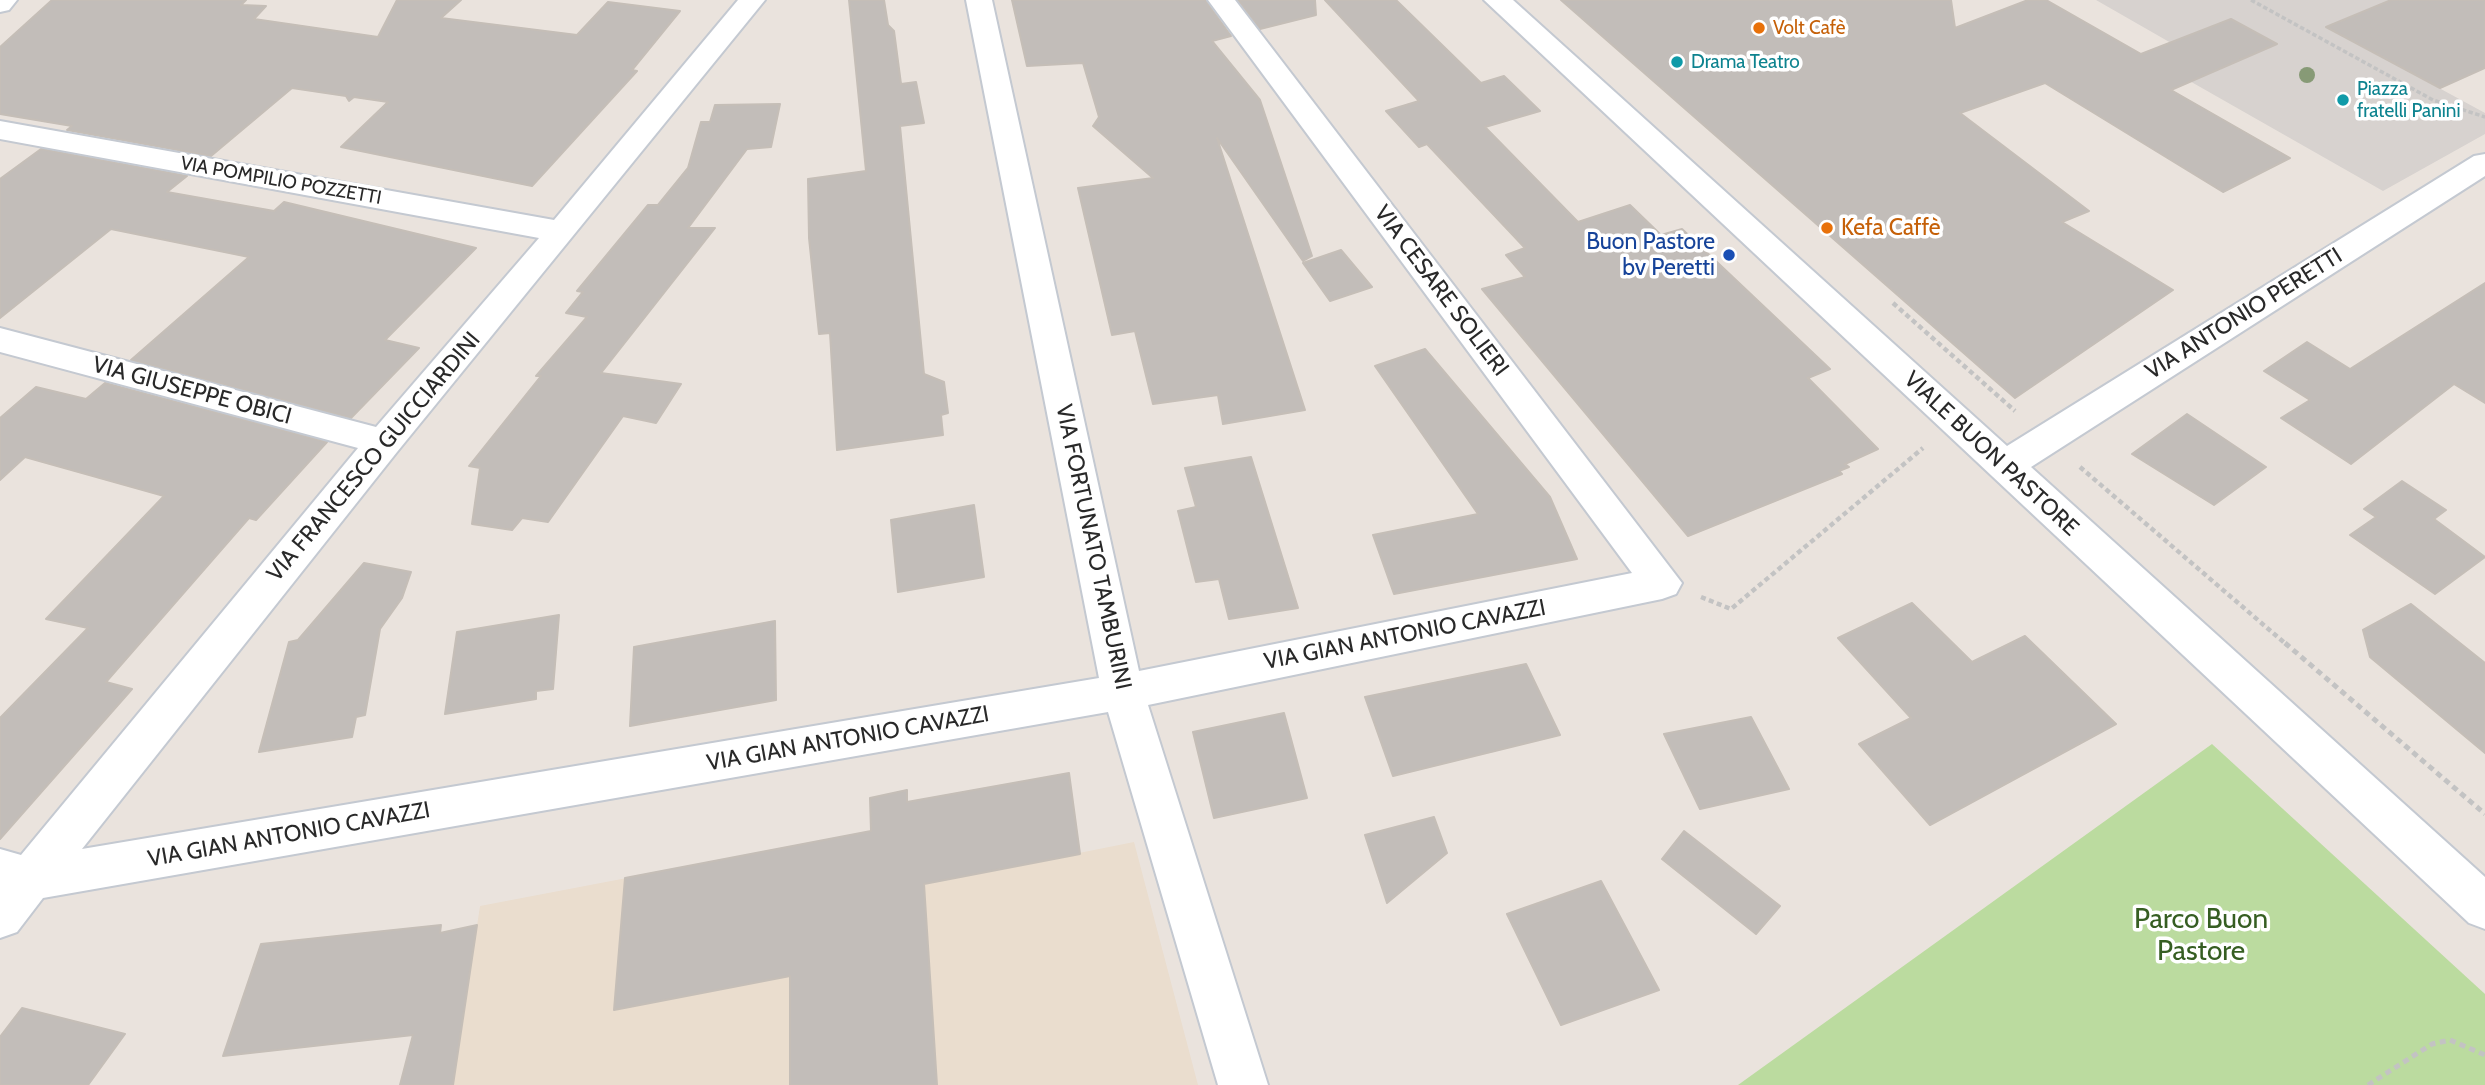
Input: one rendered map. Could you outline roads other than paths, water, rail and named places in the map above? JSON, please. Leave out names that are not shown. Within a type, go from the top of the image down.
[{"type":"street","name":"VIA FRANCESCO GUICCIARDINI","points":[[0,916],[15,875],[562,232],[752,0]]},
{"type":"street","name":"VIA FORTUNATO TAMBURINI","points":[[978,0],[1123,692],[1243,1085]]},
{"type":"street","name":"VIA CESARE SOLIERI","points":[[1221,0],[1662,583]]},
{"type":"street","name":"VIALE BUON PASTORE","points":[[1497,0],[2483,903]]},
{"type":"street","name":"VIA POMPILIO POZZETTI","points":[[0,130],[562,232]]},
{"type":"street","name":"VIA ANTONIO PERETTI","points":[[2004,466],[2485,163]]},
{"type":"street","name":"VIA GIUSEPPE OBICI","points":[[0,340],[384,442]]},
{"type":"street","name":"VIA GIAN ANTONIO CAVAZZI","points":[[15,875],[1123,692],[1662,583]]},
{"type":"place","name":"Volt Cafè","points":[[1759,28]]},
{"type":"place","name":"Drama Teatro","points":[[1677,62]]},
{"type":"place","name":"Piazza fratelli Panini","points":[[2343,100]]},
{"type":"place","name":"Kefa Caffè","points":[[1827,228]]},
{"type":"place","name":"Buon Pastore bv Peretti","points":[[1729,255]]},
{"type":"park label","name":"Parco Buon Pastore","points":[[2201,936]]}]
